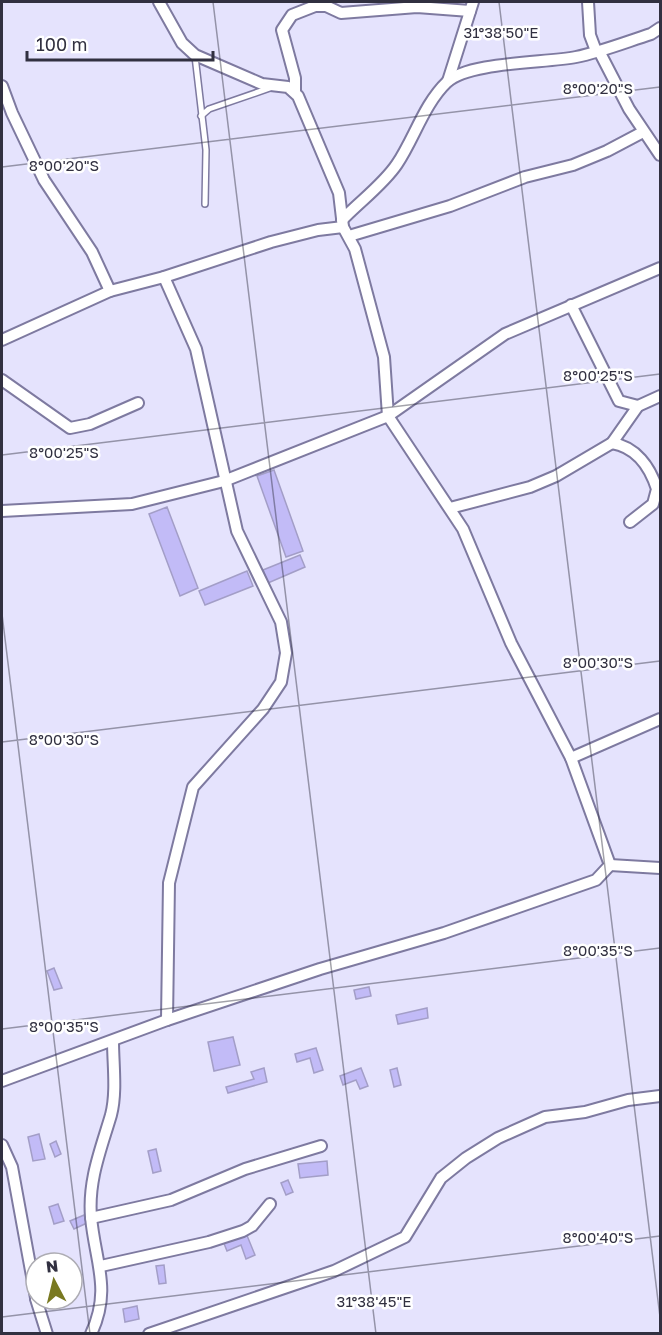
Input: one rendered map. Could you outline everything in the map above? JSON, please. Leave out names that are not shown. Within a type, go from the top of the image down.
[{"type":"street","points":[[159,2],[182,43],[195,55],[262,84],[288,87],[295,91]]},
{"type":"street","points":[[588,2],[591,35],[598,51],[643,132],[660,155]]},
{"type":"street","points":[[345,228],[396,166],[434,99],[448,81],[472,6],[417,7],[341,13],[326,6],[315,6],[301,10],[285,23],[282,30],[295,78],[295,91],[335,180],[345,228],[384,357],[388,416],[450,508],[479,563],[516,653],[571,758],[610,865]]},
{"type":"street","points":[[448,81],[470,72],[506,64],[543,63],[598,51],[660,28]]},
{"type":"street","points":[[2,86],[7,116],[44,180],[92,252],[110,291]]},
{"type":"street","points":[[2,340],[110,291],[318,230],[345,228],[450,206],[525,177],[573,165],[607,151],[643,132]]},
{"type":"street","points":[[2,511],[132,504],[224,482],[388,416],[505,334],[660,268]]},
{"type":"street","points":[[164,277],[196,349],[224,482],[237,531],[281,622],[286,653],[281,682],[263,709],[193,787],[168,883],[167,1020]]},
{"type":"street","points":[[571,305],[619,401],[638,406]]},
{"type":"street","points":[[2,380],[70,428],[90,424],[138,403]]},
{"type":"street","points":[[450,508],[530,487],[556,476],[612,443],[638,406],[660,396]]},
{"type":"street","points":[[612,443],[630,449],[644,462],[658,486],[656,496],[644,514]]},
{"type":"street","points":[[630,522],[660,506]]},
{"type":"street","points":[[571,758],[660,719]]},
{"type":"street","points":[[2,1081],[167,1020],[320,969],[444,933],[596,880],[610,865]]},
{"type":"street","points":[[610,865],[658,871]]},
{"type":"street","points":[[91,1334],[99,1317],[103,1286],[91,1218],[94,1166],[111,1113],[114,1041]]},
{"type":"street","points":[[149,1334],[334,1271],[395,1243],[405,1237],[441,1178],[466,1158],[519,1128],[545,1117],[585,1112],[628,1100],[660,1096]]},
{"type":"street","points":[[2,1145],[12,1167],[27,1251]]},
{"type":"street","points":[[91,1218],[171,1200],[245,1169],[321,1146]]},
{"type":"street","points":[[101,1266],[209,1242],[243,1231],[252,1226],[270,1204]]},
{"type":"street","points":[[39,1311],[46,1334]]},
{"type":"lane","points":[[195,55],[206,150],[205,204]]},
{"type":"lane","points":[[201,116],[209,109],[274,86]]},
{"type":"building","points":[[274,470],[303,551],[286,557],[257,476]]},
{"type":"building","points":[[167,507],[198,588],[180,596],[149,514]]},
{"type":"building","points":[[300,555],[305,567],[268,583],[263,570]]},
{"type":"building","points":[[247,571],[253,586],[205,605],[199,591]]},
{"type":"building","points":[[54,968],[62,988],[54,990],[47,971]]},
{"type":"building","points":[[369,987],[371,996],[356,999],[354,990]]},
{"type":"building","points":[[427,1008],[428,1018],[398,1024],[396,1015]]},
{"type":"building","points":[[233,1037],[240,1065],[214,1071],[208,1042]]},
{"type":"building","points":[[316,1048],[323,1070],[314,1073],[310,1058],[297,1062],[295,1054]]},
{"type":"building","points":[[264,1068],[267,1082],[228,1093],[226,1087],[254,1079],[251,1072]]},
{"type":"building","points":[[361,1068],[368,1086],[360,1089],[356,1080],[343,1085],[340,1076]]},
{"type":"building","points":[[397,1068],[401,1085],[394,1087],[390,1070]]},
{"type":"building","points":[[39,1134],[45,1159],[33,1161],[28,1137]]},
{"type":"building","points":[[56,1141],[61,1154],[55,1157],[50,1144]]},
{"type":"building","points":[[156,1149],[161,1171],[153,1173],[148,1151]]},
{"type":"building","points":[[327,1161],[328,1175],[300,1178],[298,1164]]},
{"type":"building","points":[[288,1180],[293,1192],[286,1195],[281,1183]]},
{"type":"building","points":[[58,1204],[64,1221],[54,1224],[49,1207]]},
{"type":"building","points":[[84,1215],[87,1223],[74,1229],[70,1221]]},
{"type":"building","points":[[246,1233],[255,1255],[246,1259],[241,1245],[227,1251],[223,1241]]},
{"type":"building","points":[[164,1265],[166,1283],[159,1284],[156,1266]]},
{"type":"building","points":[[137,1306],[139,1319],[125,1322],[123,1309]]}]
